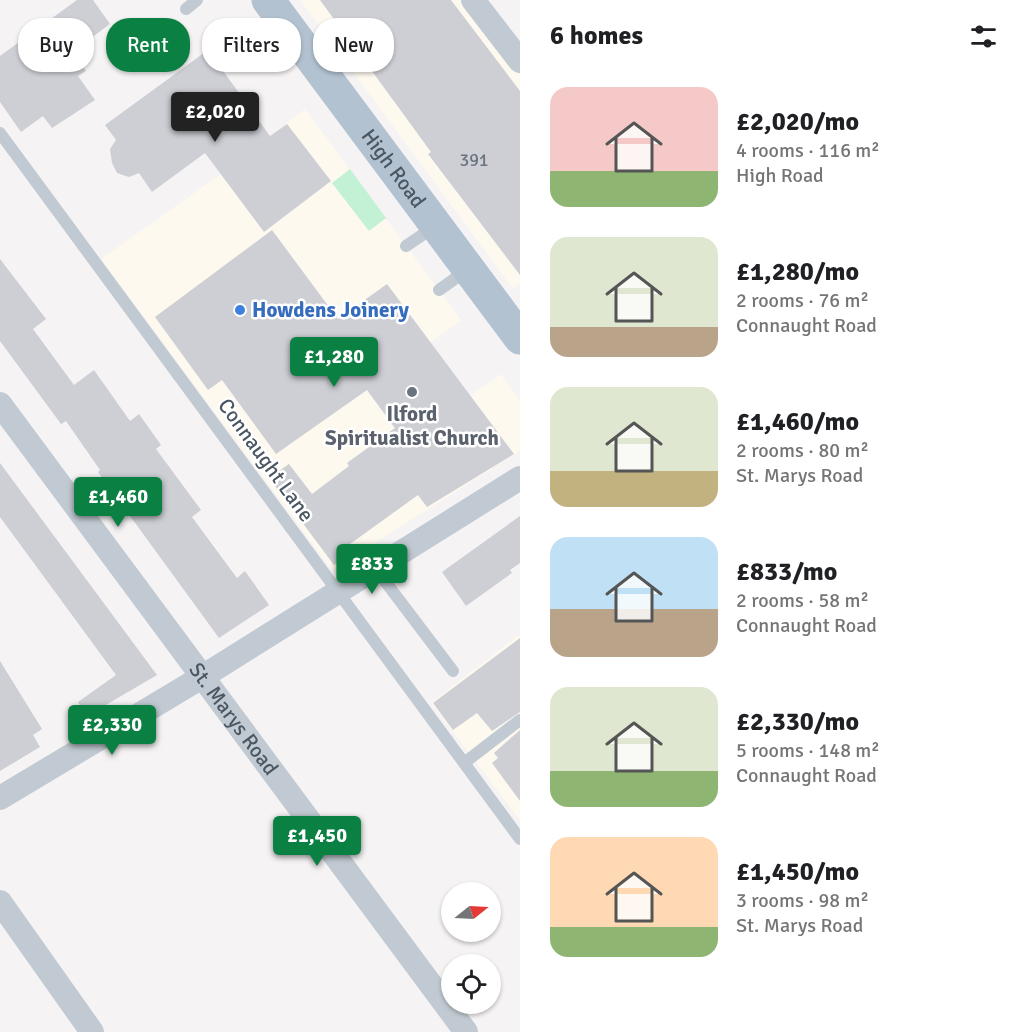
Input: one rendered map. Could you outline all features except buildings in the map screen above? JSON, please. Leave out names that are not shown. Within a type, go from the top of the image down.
[{"type":"main road","name":"High Road","points":[[268,0],[468,269],[515,320]]},
{"type":"street","points":[[473,0],[520,61]]},
{"type":"street","name":"St. Marys Road","points":[[0,404],[466,1032]]},
{"type":"street","points":[[0,798],[202,677],[520,478]]},
{"type":"street","points":[[0,902],[92,1032]]},
{"type":"lane","points":[[186,9],[197,0]]},
{"type":"lane","name":"Connaught Lane","points":[[0,133],[519,836]]},
{"type":"lane","points":[[406,246],[435,226]]},
{"type":"lane","points":[[439,290],[468,269]]},
{"type":"lane","points":[[375,568],[453,671]]},
{"type":"lane","points":[[464,763],[520,720]]},
{"type":"shaded area","points":[[300,0],[463,0],[520,75],[520,283],[513,289],[353,72],[394,72],[394,18],[313,18]]},
{"type":"shaded area","points":[[305,109],[461,320],[430,343],[431,345],[367,391],[404,442],[501,374],[520,401],[520,451],[332,570],[101,259],[221,174]]},
{"type":"shaded area","points":[[520,634],[520,820],[431,703]]},
{"type":"green space","points":[[350,169],[386,218],[369,231],[332,183]]},
{"type":"place","name":"Howdens Joinery","points":[[240,310]]},
{"type":"place","name":"Ilford Spiritualist Church","points":[[412,392]]}]
